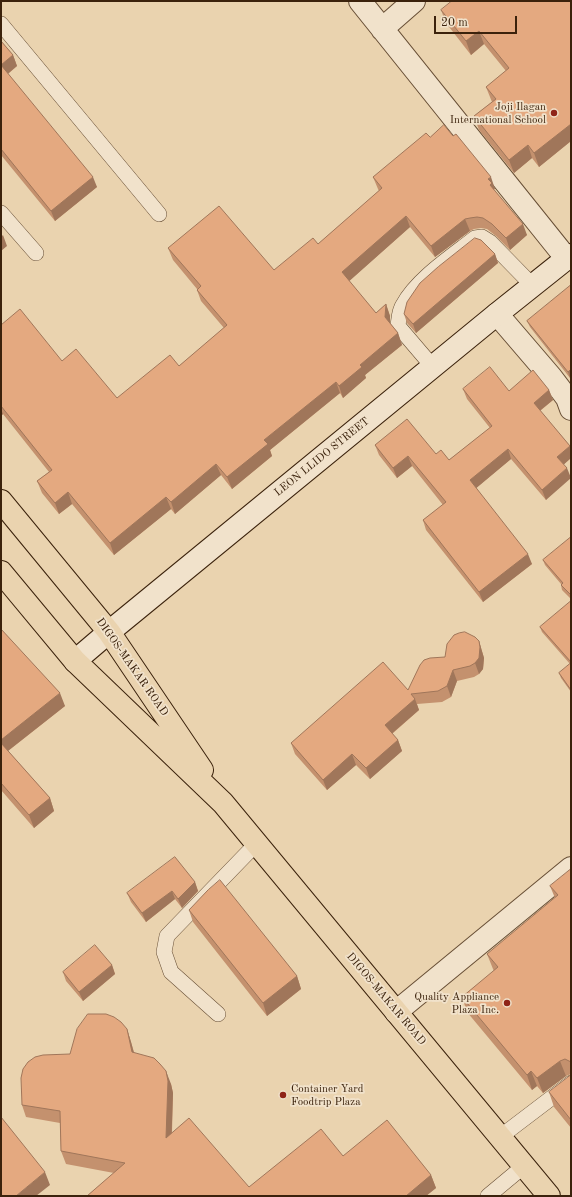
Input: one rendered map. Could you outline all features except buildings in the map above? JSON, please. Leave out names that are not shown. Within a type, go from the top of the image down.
[{"type":"main road","name":"DIGOS-MAKAR ROAD","points":[[1,501],[109,632],[223,803]]},
{"type":"main road","name":"DIGOS-MAKAR ROAD","points":[[1,572],[75,661],[223,803],[548,1196]]},
{"type":"street","points":[[360,1],[569,257]]},
{"type":"street","points":[[382,28],[414,1]]},
{"type":"street","name":"LEON LLIDO STREET","points":[[75,661],[433,366],[569,257]]},
{"type":"street","points":[[497,314],[551,377],[567,398],[571,409]]},
{"type":"street","points":[[396,1012],[571,868]]},
{"type":"lane","points":[[1,24],[159,214]]},
{"type":"lane","points":[[1,213],[36,253]]},
{"type":"lane","points":[[433,366],[398,326],[403,305],[420,282],[475,238],[482,237],[490,242],[532,286]]},
{"type":"lane","points":[[218,1014],[171,972],[164,952],[167,936],[257,843]]},
{"type":"lane","points":[[500,1137],[571,1083]]},
{"type":"lane","points":[[488,1196],[524,1166]]},
{"type":"place","name":"Joji Ilagan International School","points":[[554,113]]},
{"type":"place","name":"Quality Appliance Plaza Inc.","points":[[507,1003]]},
{"type":"place","name":"Container Yard Foodtrip Plaza","points":[[283,1095]]}]
